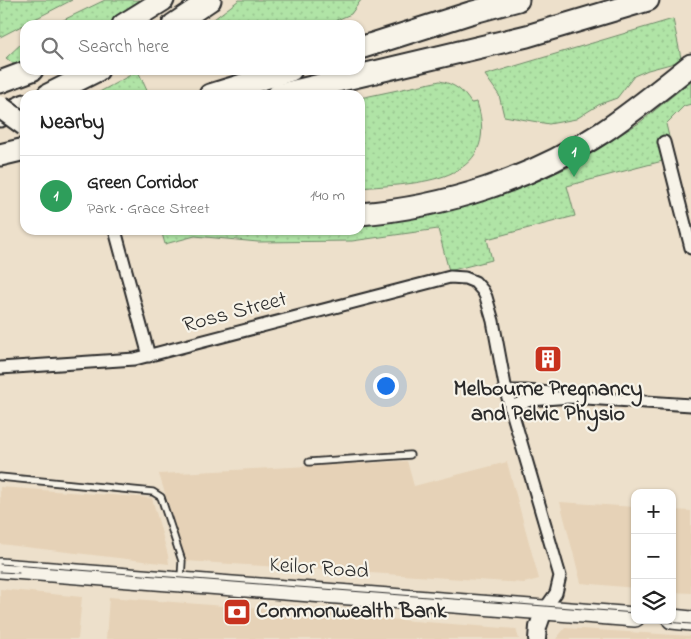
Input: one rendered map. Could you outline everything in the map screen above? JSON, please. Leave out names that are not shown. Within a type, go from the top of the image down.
[{"type":"highway","points":[[131,20],[163,0]]},
{"type":"highway","points":[[180,20],[210,0]]},
{"type":"highway","points":[[365,46],[518,0]]},
{"type":"highway","points":[[365,74],[527,36],[648,0]]},
{"type":"highway","points":[[365,213],[442,201],[491,186],[538,168],[603,132],[691,65]]},
{"type":"highway","points":[[0,82],[20,74]]},
{"type":"highway","points":[[58,90],[88,75]]},
{"type":"highway","points":[[226,90],[274,75]]},
{"type":"highway","points":[[299,90],[362,75]]},
{"type":"highway","points":[[0,107],[20,121]]},
{"type":"highway","points":[[0,116],[20,107]]},
{"type":"highway","points":[[0,156],[20,150]]},
{"type":"main road","name":"Keilor Road","points":[[0,568],[631,617]]},
{"type":"main road","points":[[537,639],[538,627],[544,610]]},
{"type":"main road","points":[[676,619],[691,620]]},
{"type":"street","points":[[664,142],[691,248]]},
{"type":"street","points":[[116,235],[149,356]]},
{"type":"street","name":"Ross Street","points":[[0,368],[126,361],[450,277],[464,278],[475,282],[483,291],[492,321],[506,391]]},
{"type":"street","points":[[544,610],[556,593],[560,576],[506,391],[560,394],[571,398]]},
{"type":"street","points":[[510,407],[530,400],[571,398],[691,405]]},
{"type":"lane","points":[[309,462],[410,455]]},
{"type":"lane","points":[[0,477],[153,492],[161,497],[182,561],[180,581]]},
{"type":"shaded area","points":[[407,461],[414,486],[507,462],[539,579],[524,583],[186,561],[159,474]]},
{"type":"shaded area","points":[[0,487],[152,498],[169,564],[0,544]]},
{"type":"shaded area","points":[[560,502],[631,507],[631,588],[581,583]]},
{"type":"shaded area","points":[[676,510],[691,511],[691,593],[676,592]]},
{"type":"shaded area","points":[[0,589],[82,597],[78,639],[0,639]]},
{"type":"shaded area","points":[[109,597],[516,629],[519,639],[106,639]]},
{"type":"shaded area","points":[[565,628],[691,636],[691,639],[556,639]]},
{"type":"green space","points":[[0,0],[72,0],[33,20],[20,20],[20,27],[0,37]]},
{"type":"green space","points":[[105,0],[155,0],[125,20],[63,20]]},
{"type":"green space","points":[[239,0],[361,0],[351,14],[337,20],[213,20]]},
{"type":"green space","points":[[673,19],[681,58],[678,62],[634,76],[617,98],[600,104],[576,119],[549,124],[504,116],[499,95],[485,75]]},
{"type":"green space","points":[[20,45],[20,69],[6,58]]},
{"type":"green space","points":[[131,75],[140,75],[147,90],[103,90]]},
{"type":"green space","points":[[440,81],[450,84],[465,94],[471,103],[477,102],[482,129],[477,150],[466,164],[449,174],[405,184],[365,188],[365,97]]},
{"type":"green space","points":[[691,81],[691,104],[684,106],[666,124],[674,158],[567,186],[575,216],[487,239],[492,260],[449,271],[438,229],[352,241],[258,242],[195,236],[165,244],[162,235],[365,235],[365,223],[430,215],[518,189],[567,168],[639,123]]},
{"type":"tram line","points":[[0,564],[631,613]]},
{"type":"tram line","points":[[0,572],[19,573]]},
{"type":"tram line","points":[[676,623],[691,624]]},
{"type":"place","name":"Green Corridor","points":[[574,177]]},
{"type":"place","name":"Melbourne Pregnancy and Pelvic Physio","points":[[548,359]]},
{"type":"place","name":"Commonwealth Bank","points":[[237,612]]}]
